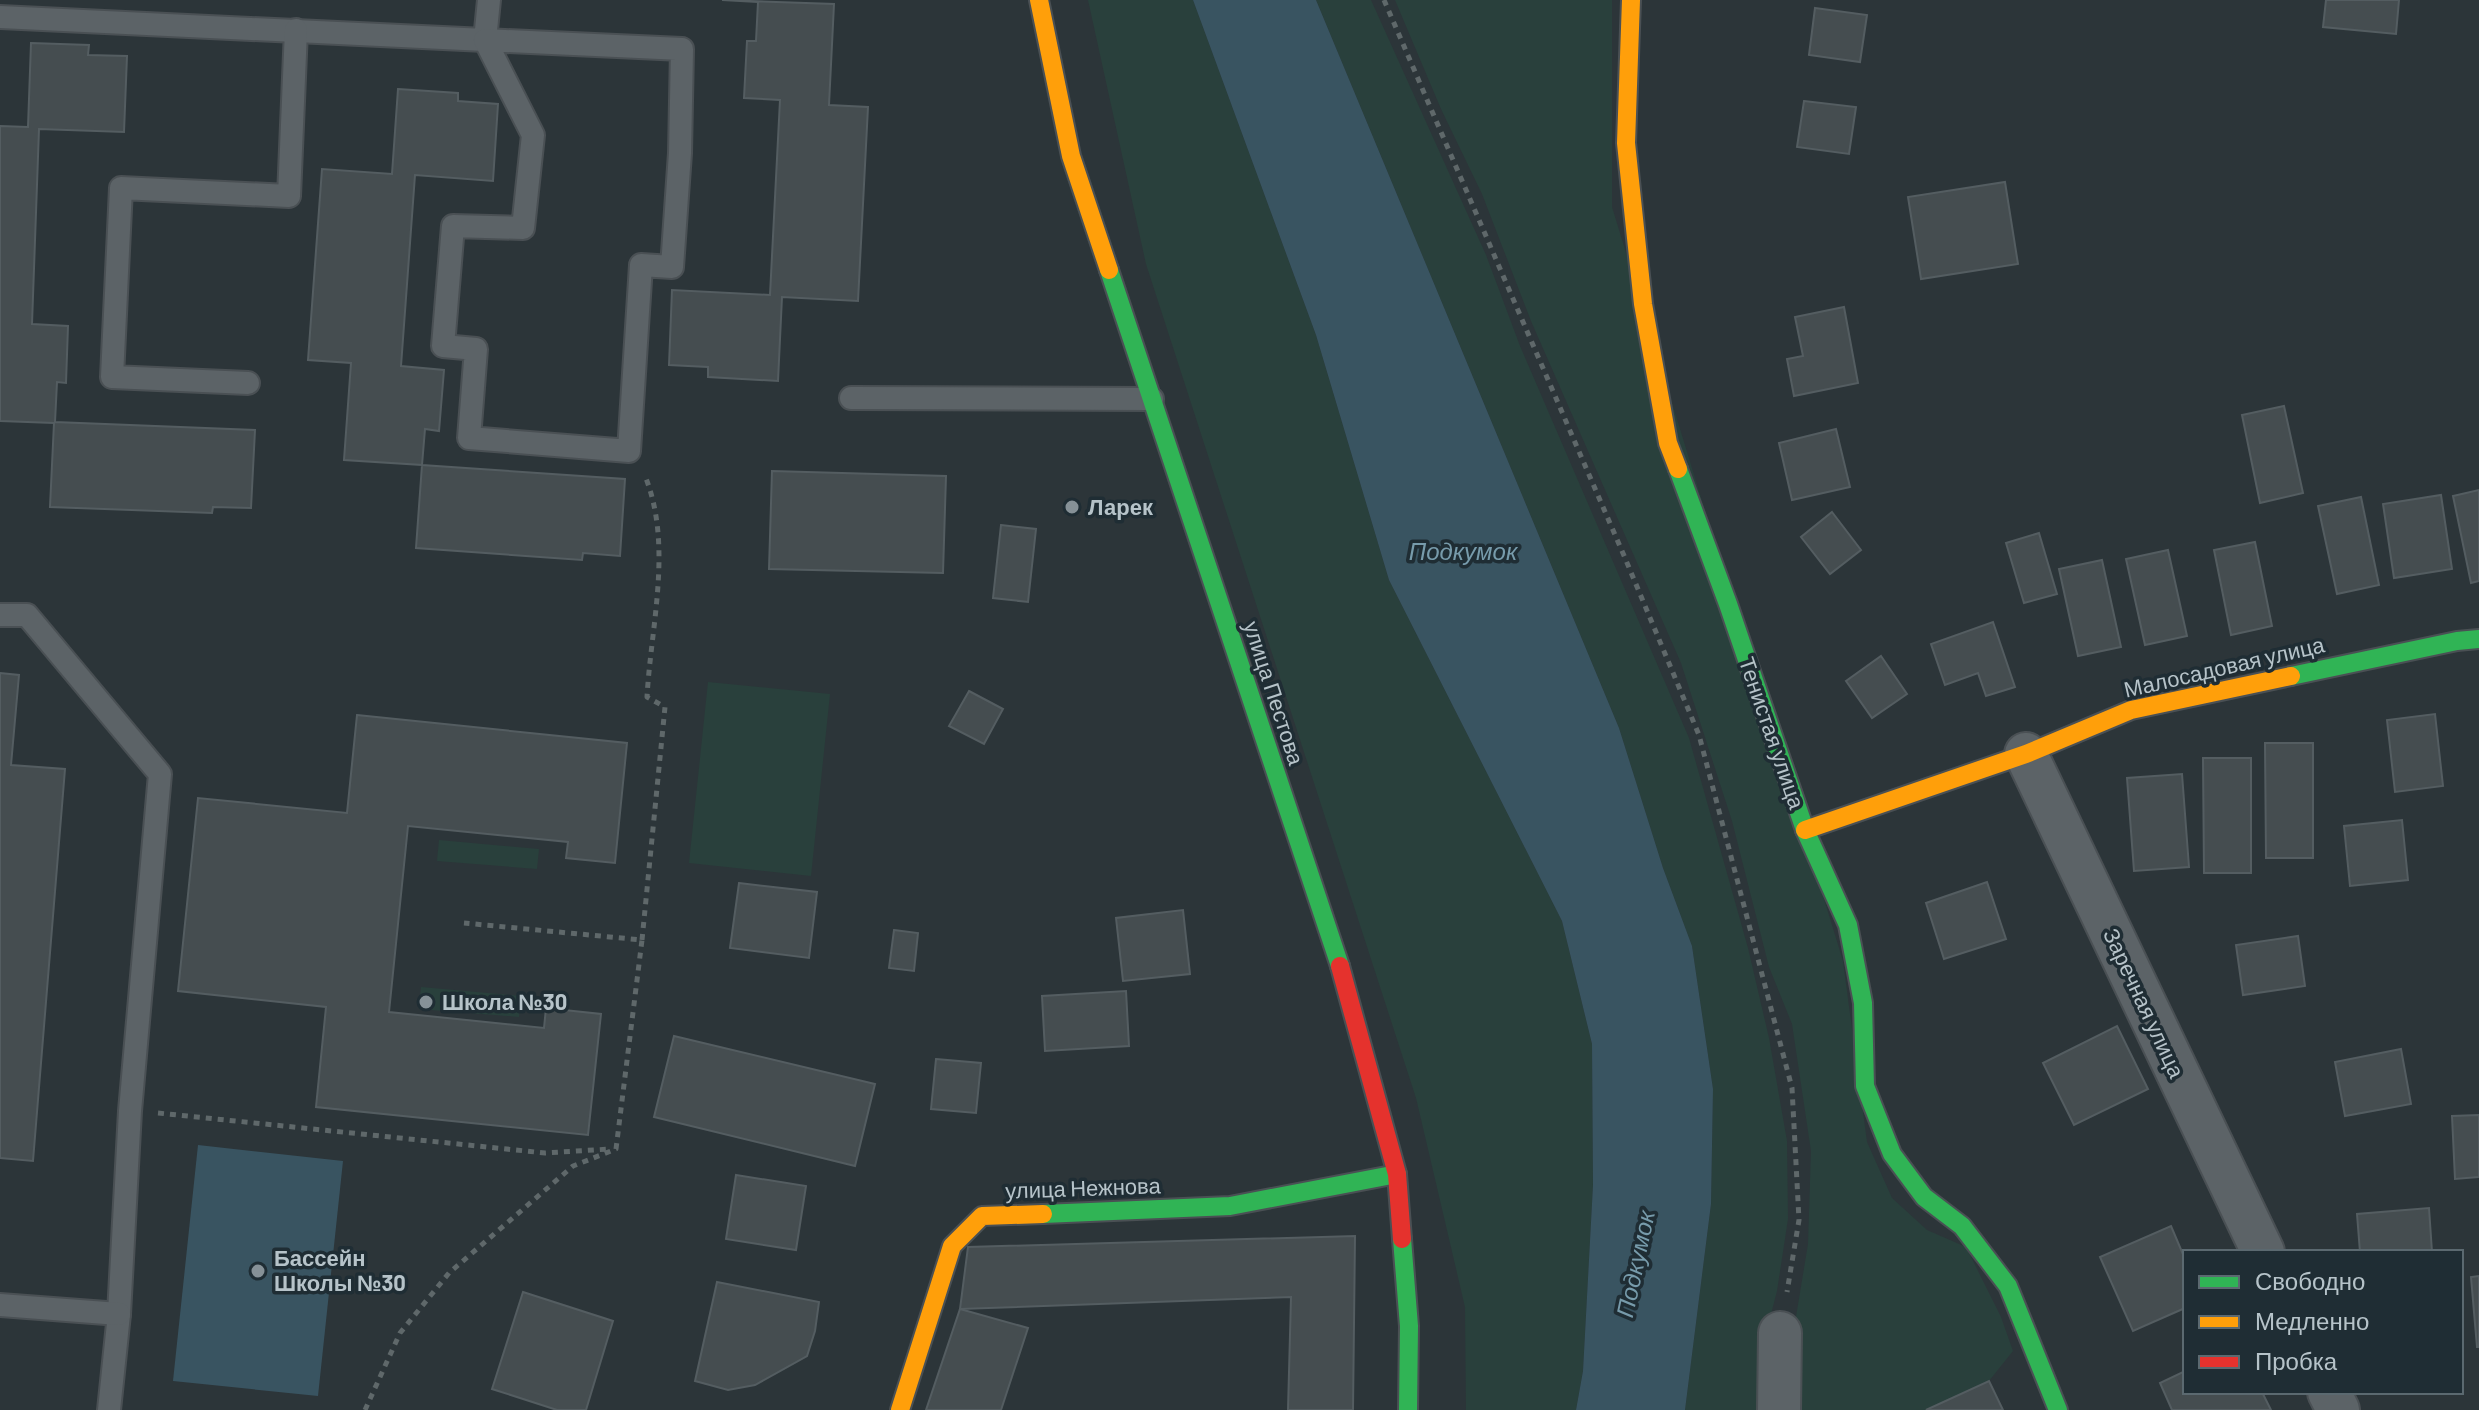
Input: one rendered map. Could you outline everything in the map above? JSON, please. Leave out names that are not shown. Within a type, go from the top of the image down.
[{"type":"street","name":"улица Пестова","points":[[1039,0],[1071,156],[1343,976],[1397,1174],[1409,1326],[1408,1410]]},
{"type":"street","name":"Тенистая улица","points":[[1631,0],[1626,143],[1643,304],[1668,443],[1728,604],[1805,830],[1848,925],[1863,1003],[1865,1086],[1892,1154],[1924,1197],[1962,1226],[2008,1286],[2058,1410]]},
{"type":"street","name":"Малосадовая улица","points":[[1805,830],[2026,754],[2131,710],[2457,641],[2479,639]]},
{"type":"street","name":"Заречная улица","points":[[2026,754],[2262,1250]]},
{"type":"street","name":"улица Нежнова","points":[[900,1410],[952,1246],[982,1216],[1230,1206],[1397,1174]]},
{"type":"street","points":[[1779,1410],[1780,1333]]},
{"type":"lane","points":[[0,17],[296,30],[485,40],[682,49],[680,153],[672,267],[641,265],[629,451],[469,438],[476,349],[443,346],[453,226],[523,228],[533,135],[485,40],[489,0]]},
{"type":"lane","points":[[248,383],[112,377],[121,188],[289,196],[296,30]]},
{"type":"lane","points":[[851,398],[1152,399]]},
{"type":"lane","points":[[0,615],[27,615],[160,774],[130,1111],[119,1314],[109,1410]]},
{"type":"lane","points":[[0,1305],[119,1314]]},
{"type":"path","points":[[1384,0],[1699,735],[1792,1088],[1799,1220],[1780,1333]]},
{"type":"path","points":[[616,1149],[642,940],[665,707],[647,697],[649,653],[659,582],[655,501],[640,465],[629,451]]},
{"type":"path","points":[[464,923],[642,940]]},
{"type":"path","points":[[130,1111],[545,1153],[616,1149]]},
{"type":"path","points":[[365,1410],[400,1333],[449,1273],[573,1166],[616,1149]]},
{"type":"green space","points":[[1088,0],[1193,0],[1316,335],[1389,580],[1562,921],[1592,1044],[1593,1185],[1583,1371],[1576,1410],[1466,1410],[1465,1307],[1416,1098],[1146,264]]},
{"type":"green space","points":[[1316,0],[1371,0],[1486,255],[1520,346],[1689,738],[1748,948],[1769,1038],[1787,1141],[1788,1219],[1777,1291],[1764,1341],[1766,1410],[1685,1410],[1711,1204],[1713,1089],[1692,946],[1663,868],[1619,728]]},
{"type":"green space","points":[[1395,0],[1612,0],[1612,207],[1843,961],[1867,1142],[1892,1198],[1927,1230],[1966,1247],[2001,1317],[2013,1351],[1989,1381],[1926,1410],[1791,1410],[1791,1347],[1808,1244],[1811,1151],[1792,1024],[1769,967],[1732,821],[1681,663],[1531,321],[1482,194],[1441,109]]},
{"type":"green space","points":[[708,682],[830,694],[811,876],[689,863]]},
{"type":"green space","points":[[439,840],[539,849],[537,869],[437,861]]},
{"type":"green space","points":[[421,987],[521,996],[519,1017],[419,1009]]},
{"type":"water","name":"Подкумок","points":[[1193,0],[1316,0],[1619,728],[1663,868],[1692,946],[1713,1089],[1711,1204],[1685,1410],[1576,1410],[1583,1371],[1593,1185],[1592,1044],[1562,921],[1389,580],[1316,335]]},
{"type":"water","name":"Бассейн Школы №30","points":[[198,1145],[343,1161],[318,1396],[173,1381]]},
{"type":"building","points":[[722,0],[834,4],[829,105],[868,107],[858,301],[782,297],[778,381],[708,377],[708,367],[669,365],[672,290],[770,295],[780,100],[744,98],[747,41],[756,41],[758,2]]},
{"type":"building","points":[[2326,0],[2399,0],[2396,34],[2323,27]]},
{"type":"building","points":[[1815,8],[1867,15],[1860,62],[1809,55]]},
{"type":"building","points":[[31,43],[89,45],[88,55],[127,56],[124,132],[39,129],[32,324],[68,326],[66,383],[57,382],[55,422],[255,430],[251,508],[213,507],[212,513],[50,507],[54,423],[0,421],[0,126],[28,127]]},
{"type":"building","points":[[398,89],[458,93],[458,101],[498,104],[493,181],[415,175],[401,366],[444,370],[439,431],[425,429],[422,465],[344,460],[351,363],[308,360],[322,169],[392,174]]},
{"type":"building","points":[[1804,101],[1856,107],[1849,154],[1797,147]]},
{"type":"building","points":[[2005,182],[2018,264],[1921,279],[1908,197]]},
{"type":"building","points":[[1844,307],[1858,383],[1794,396],[1787,359],[1803,356],[1795,317]]},
{"type":"building","points":[[2284,406],[2303,493],[2260,503],[2242,415]]},
{"type":"building","points":[[1836,429],[1850,487],[1792,500],[1779,443]]},
{"type":"building","points":[[422,465],[625,479],[620,556],[583,553],[582,560],[416,548]]},
{"type":"building","points":[[772,471],[946,476],[943,573],[769,569]]},
{"type":"building","points":[[2479,490],[2479,581],[2471,583],[2453,496]]},
{"type":"building","points":[[2441,495],[2452,569],[2394,578],[2383,504]]},
{"type":"building","points":[[2361,497],[2379,585],[2337,594],[2318,506]]},
{"type":"building","points":[[1832,512],[1861,550],[1830,574],[1801,537]]},
{"type":"building","points":[[1001,525],[1036,529],[1028,602],[993,598]]},
{"type":"building","points":[[2039,533],[2057,594],[2024,603],[2006,543]]},
{"type":"building","points":[[2255,542],[2272,626],[2231,635],[2214,550]]},
{"type":"building","points":[[2168,550],[2187,636],[2145,645],[2126,559]]},
{"type":"building","points":[[2102,560],[2121,647],[2078,656],[2059,569]]},
{"type":"building","points":[[1993,622],[2015,687],[1986,696],[1978,673],[1945,685],[1931,644]]},
{"type":"building","points":[[1881,656],[1907,694],[1872,718],[1846,681]]},
{"type":"building","points":[[0,673],[19,675],[11,765],[65,769],[33,1161],[0,1158]]},
{"type":"building","points":[[969,691],[1003,709],[984,744],[949,726]]},
{"type":"building","points":[[2435,714],[2443,786],[2395,792],[2387,720]]},
{"type":"building","points":[[357,715],[627,743],[615,863],[566,858],[568,842],[408,826],[389,1012],[544,1028],[546,1008],[601,1014],[588,1135],[316,1107],[326,1007],[178,991],[198,798],[347,813]]},
{"type":"building","points":[[2265,743],[2313,743],[2313,858],[2266,858]]},
{"type":"building","points":[[2203,758],[2251,758],[2251,873],[2204,873]]},
{"type":"building","points":[[2182,774],[2189,867],[2134,871],[2127,778]]},
{"type":"building","points":[[2402,820],[2408,880],[2350,886],[2344,826]]},
{"type":"building","points":[[1987,882],[2006,939],[1944,959],[1926,903]]},
{"type":"building","points":[[739,883],[817,892],[809,958],[730,948]]},
{"type":"building","points":[[1183,910],[1190,974],[1123,981],[1116,918]]},
{"type":"building","points":[[894,930],[918,933],[914,971],[889,968]]},
{"type":"building","points":[[2298,936],[2305,986],[2243,995],[2236,945]]},
{"type":"building","points":[[1126,991],[1129,1046],[1045,1051],[1042,996]]},
{"type":"building","points":[[2117,1026],[2148,1089],[2074,1125],[2043,1063]]},
{"type":"building","points":[[674,1036],[875,1084],[855,1166],[654,1117]]},
{"type":"building","points":[[2401,1049],[2411,1104],[2345,1116],[2335,1062]]},
{"type":"building","points":[[936,1059],[981,1063],[976,1113],[931,1109]]},
{"type":"building","points":[[2479,1115],[2479,1177],[2455,1179],[2452,1116]]},
{"type":"building","points":[[736,1175],[806,1186],[796,1250],[726,1239]]},
{"type":"building","points":[[2429,1208],[2432,1250],[2360,1250],[2357,1214]]},
{"type":"building","points":[[2171,1226],[2183,1254],[2183,1309],[2133,1331],[2100,1257]]},
{"type":"building","points":[[1355,1236],[1353,1410],[1288,1410],[1291,1297],[960,1309],[968,1247]]},
{"type":"building","points":[[2479,1276],[2479,1347],[2477,1347],[2471,1277]]},
{"type":"building","points":[[717,1282],[819,1302],[807,1356],[755,1385],[728,1390],[695,1381]]},
{"type":"building","points":[[523,1292],[613,1321],[586,1410],[557,1410],[492,1389]]},
{"type":"building","points":[[960,1309],[1028,1328],[1001,1410],[926,1410]]},
{"type":"building","points":[[2183,1372],[2183,1394],[2263,1394],[2271,1410],[2172,1410],[2160,1383]]},
{"type":"building","points":[[1989,1381],[2003,1410],[1926,1410]]},
{"type":"traffic: fast","points":[[1109,270],[1340,966]]},
{"type":"traffic: fast","points":[[1678,469],[1805,830],[1848,925],[1863,1003],[1865,1086],[1892,1154],[1924,1197],[1962,1226],[2008,1286],[2058,1410]]},
{"type":"traffic: fast","points":[[2291,676],[2479,639]]},
{"type":"traffic: fast","points":[[1043,1214],[1230,1206],[1397,1174]]},
{"type":"traffic: fast","points":[[1402,1239],[1409,1326],[1408,1410]]},
{"type":"traffic: slow","points":[[1039,0],[1071,156],[1109,270]]},
{"type":"traffic: slow","points":[[1631,0],[1626,143],[1643,304],[1668,443],[1678,469]]},
{"type":"traffic: slow","points":[[1805,830],[2026,754],[2131,710],[2291,676]]},
{"type":"traffic: slow","points":[[900,1410],[952,1246],[982,1216],[1043,1214]]},
{"type":"traffic: jam","points":[[1340,966],[1397,1174],[1402,1239]]},
{"type":"place","name":"Ларек","points":[[1072,507]]},
{"type":"place","name":"Школа №30","points":[[426,1002]]},
{"type":"place","name":"Бассейн Школы №30","points":[[258,1271]]}]
